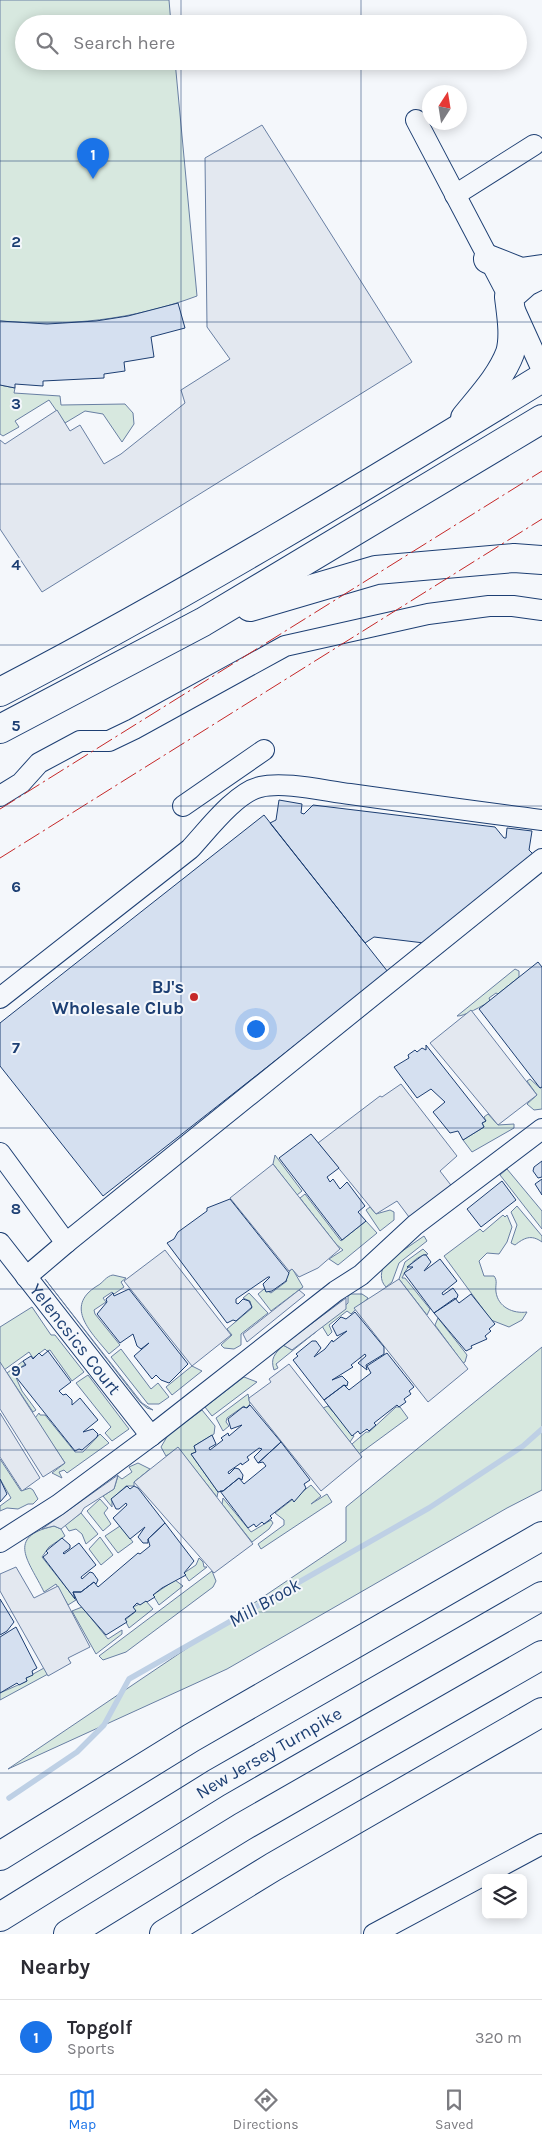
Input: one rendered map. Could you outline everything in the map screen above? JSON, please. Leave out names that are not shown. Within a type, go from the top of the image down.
[{"type":"highway","points":[[488,259],[521,272],[542,269]]},
{"type":"highway","points":[[455,431],[496,378],[510,352],[512,326],[509,297],[526,282],[542,274]]},
{"type":"highway","points":[[0,692],[62,660],[350,496],[542,378]]},
{"type":"highway","points":[[0,729],[203,622],[542,419]]},
{"type":"highway","points":[[203,622],[376,570],[505,558],[542,560]]},
{"type":"highway","points":[[0,1856],[191,1738],[542,1536]]},
{"type":"highway","name":"New Jersey Turnpike","points":[[0,1917],[216,1783],[542,1596]]},
{"type":"highway","points":[[68,1934],[250,1822],[542,1655]]},
{"type":"highway","points":[[164,1934],[298,1852],[542,1712]]},
{"type":"street","points":[[416,120],[509,297],[542,370]]},
{"type":"street","points":[[455,195],[534,145]]},
{"type":"street","points":[[509,297],[542,336]]},
{"type":"street","points":[[0,796],[21,783],[39,763],[80,741],[109,741],[285,646],[422,616],[489,606],[513,606],[542,610]]},
{"type":"street","points":[[183,806],[264,750]]},
{"type":"street","points":[[0,998],[190,849],[205,829],[248,792],[259,787],[278,786],[333,792],[542,820]]},
{"type":"street","points":[[26,1277],[542,859]]},
{"type":"street","points":[[0,1542],[58,1505],[151,1436],[336,1291],[361,1275],[415,1225],[542,1129]]},
{"type":"street","points":[[0,1153],[66,1243]]},
{"type":"street","name":"Yelencsics Court","points":[[0,1243],[151,1436]]},
{"type":"street","points":[[374,1934],[542,1844]]},
{"type":"shaded area","points":[[0,0],[169,0],[170,15],[15,15],[15,70],[176,70],[197,296],[149,311],[100,320],[50,323],[0,321]]},
{"type":"shaded area","points":[[262,125],[412,362],[42,592],[0,529],[0,440],[5,444],[57,410],[70,431],[80,425],[104,464],[121,454],[185,403],[181,390],[230,359],[207,327],[205,158]]},
{"type":"shaded area","points":[[0,385],[15,388],[14,393],[60,396],[61,405],[125,404],[133,413],[134,424],[122,442],[103,414],[85,411],[65,423],[49,400],[15,421],[19,427],[3,436],[0,434]]},
{"type":"shaded area","points":[[515,969],[519,971],[519,977],[498,994],[496,993],[489,998],[490,1001],[468,1013],[457,1016]]},
{"type":"shaded area","points":[[471,1010],[537,1095],[498,1125],[430,1043]]},
{"type":"shaded area","points":[[530,1079],[540,1088],[542,1087],[542,1109],[534,1110],[527,1104],[537,1095],[527,1081]]},
{"type":"shaded area","points":[[401,1084],[457,1156],[440,1171],[457,1193],[415,1225],[397,1201],[376,1214],[318,1143],[380,1096],[382,1097]]},
{"type":"shaded area","points":[[488,1114],[498,1125],[514,1124],[514,1128],[472,1152],[463,1140],[484,1127],[482,1123],[486,1121],[484,1117]]},
{"type":"shaded area","points":[[275,1155],[302,1191],[297,1195],[273,1164]]},
{"type":"shaded area","points":[[273,1164],[340,1249],[318,1268],[299,1277],[292,1269],[289,1271],[230,1198]]},
{"type":"shaded area","points":[[507,1169],[542,1211],[542,1229],[500,1175]]},
{"type":"shaded area","points":[[305,1194],[341,1241],[366,1221],[377,1233],[338,1265],[329,1259],[343,1250],[336,1244],[300,1198]]},
{"type":"shaded area","points":[[517,1206],[542,1236],[542,1242],[531,1238],[515,1245],[511,1243],[517,1225],[511,1212]]},
{"type":"shaded area","points":[[370,1207],[376,1214],[390,1210],[394,1212],[394,1220],[380,1231],[366,1210]]},
{"type":"shaded area","points":[[503,1215],[505,1217],[507,1215],[512,1227],[507,1242],[499,1254],[487,1253],[479,1261],[484,1276],[494,1276],[497,1297],[500,1302],[512,1311],[527,1312],[522,1320],[509,1327],[491,1320],[444,1256],[480,1229],[483,1232]]},
{"type":"shaded area","points":[[424,1236],[427,1241],[399,1263],[392,1282],[386,1287],[381,1275],[385,1263]]},
{"type":"shaded area","points":[[423,1249],[428,1254],[419,1257],[412,1263],[402,1278],[405,1278],[430,1309],[427,1315],[399,1279],[405,1262]]},
{"type":"shaded area","points":[[165,1250],[231,1335],[192,1366],[124,1281]]},
{"type":"shaded area","points":[[292,1268],[303,1287],[271,1311],[258,1294],[264,1289],[271,1293],[287,1281],[285,1278]]},
{"type":"shaded area","points":[[113,1275],[126,1278],[121,1282],[124,1287],[114,1294],[112,1292],[103,1298],[106,1302],[94,1310],[95,1314],[120,1345],[109,1354],[89,1329],[81,1311],[82,1303],[87,1294],[106,1278]]},
{"type":"shaded area","points":[[45,1279],[142,1403],[153,1410],[140,1402]]},
{"type":"shaded area","points":[[399,1279],[468,1369],[428,1402],[354,1308]]},
{"type":"shaded area","points":[[299,1290],[305,1295],[247,1342],[243,1334]]},
{"type":"shaded area","points":[[249,1293],[268,1313],[241,1334],[241,1345],[234,1349],[224,1348],[221,1345],[232,1335],[227,1329],[252,1308],[250,1301],[243,1298]]},
{"type":"shaded area","points":[[351,1294],[362,1294],[368,1298],[351,1314],[347,1311],[329,1325],[332,1332],[328,1336],[322,1326],[348,1303],[348,1296]]},
{"type":"shaded area","points":[[346,1298],[346,1309],[292,1350],[283,1345]]},
{"type":"shaded area","points":[[32,1307],[51,1335],[55,1335],[84,1372],[72,1381],[50,1350],[47,1351],[45,1349],[33,1358],[29,1352],[4,1370],[0,1363],[0,1327]]},
{"type":"shaded area","points":[[438,1318],[467,1355],[465,1362],[463,1363],[435,1325]]},
{"type":"shaded area","points":[[317,1331],[276,1364],[278,1368],[274,1370],[273,1359],[283,1345],[292,1350]]},
{"type":"shaded area","points":[[542,1347],[542,1490],[507,1508],[227,1669],[8,1769],[346,1541],[346,1507]]},
{"type":"shaded area","points":[[121,1349],[151,1389],[158,1383],[169,1397],[159,1404],[148,1404],[111,1357]]},
{"type":"shaded area","points":[[23,1361],[25,1364],[14,1373],[22,1391],[36,1410],[33,1412],[7,1373]]},
{"type":"shaded area","points":[[0,1362],[65,1463],[43,1477],[0,1409]]},
{"type":"shaded area","points":[[289,1364],[362,1457],[321,1491],[249,1401],[249,1398],[271,1382],[269,1379]]},
{"type":"shaded area","points":[[192,1366],[202,1371],[172,1395],[166,1387]]},
{"type":"shaded area","points":[[88,1375],[129,1429],[112,1441],[105,1433],[111,1427],[76,1383]]},
{"type":"shaded area","points":[[244,1377],[257,1382],[212,1416],[205,1407]]},
{"type":"shaded area","points":[[248,1394],[250,1404],[227,1418],[226,1422],[229,1426],[223,1431],[216,1418]]},
{"type":"shaded area","points":[[328,1406],[354,1436],[350,1442],[323,1408]]},
{"type":"shaded area","points":[[396,1407],[400,1407],[408,1418],[359,1454],[352,1444],[366,1432],[369,1432]]},
{"type":"shaded area","points":[[202,1410],[215,1426],[214,1434],[194,1446],[196,1452],[191,1454],[218,1492],[217,1497],[178,1448],[166,1456],[161,1447],[168,1435]]},
{"type":"shaded area","points":[[0,1413],[40,1478],[22,1491],[0,1457]]},
{"type":"shaded area","points":[[39,1413],[40,1415],[45,1415],[75,1452],[83,1452],[100,1434],[109,1443],[67,1473],[64,1470],[59,1472],[62,1478],[52,1473],[65,1463],[35,1418]]},
{"type":"shaded area","points":[[178,1447],[253,1544],[214,1573],[134,1482]]},
{"type":"shaded area","points":[[0,1459],[21,1491],[30,1488],[33,1490],[38,1499],[33,1504],[28,1504],[18,1509],[7,1508],[0,1511],[0,1506],[11,1498],[0,1479]]},
{"type":"shaded area","points":[[138,1463],[150,1469],[134,1482],[134,1486],[126,1486],[112,1499],[112,1507],[103,1496],[114,1489],[118,1476],[122,1479],[132,1472],[129,1467]]},
{"type":"shaded area","points":[[118,1475],[114,1489],[84,1508],[81,1513],[61,1529],[54,1526],[42,1529]]},
{"type":"shaded area","points":[[311,1485],[321,1496],[311,1504],[327,1494],[332,1502],[261,1549],[258,1544],[284,1525],[284,1520],[275,1513]]},
{"type":"shaded area","points":[[223,1498],[251,1532],[271,1520],[273,1523],[269,1529],[252,1542],[222,1504]]},
{"type":"shaded area","points":[[100,1499],[108,1508],[104,1513],[111,1524],[103,1531],[87,1511]]},
{"type":"shaded area","points":[[81,1513],[98,1534],[86,1544],[82,1534],[76,1529],[69,1531],[65,1525]]},
{"type":"shaded area","points":[[54,1526],[61,1529],[65,1536],[49,1547],[42,1557],[76,1600],[68,1605],[56,1584],[44,1592],[25,1551],[25,1544],[30,1537],[39,1531]]},
{"type":"shaded area","points":[[120,1526],[133,1542],[118,1553],[105,1536]]},
{"type":"shaded area","points":[[100,1537],[113,1555],[101,1565],[89,1549]]},
{"type":"shaded area","points":[[199,1558],[203,1562],[204,1567],[207,1567],[189,1581],[184,1573],[196,1565]]},
{"type":"shaded area","points":[[16,1567],[34,1598],[58,1586],[90,1647],[68,1658],[71,1663],[48,1676],[0,1591],[0,1574]]},
{"type":"shaded area","points":[[212,1571],[216,1581],[213,1587],[126,1652],[103,1660],[99,1656]]},
{"type":"shaded area","points":[[175,1580],[183,1586],[159,1605],[153,1595]]},
{"type":"shaded area","points":[[146,1601],[153,1609],[129,1628],[125,1620],[135,1612],[133,1607]]},
{"type":"shaded area","points":[[82,1607],[108,1639],[122,1630],[122,1634],[96,1654],[72,1611]]},
{"type":"shaded area","points":[[44,1668],[48,1674],[0,1700],[0,1693],[27,1681],[26,1678]]},
{"type":"building","points":[[178,303],[185,328],[151,337],[154,357],[124,362],[125,371],[104,374],[104,378],[43,381],[43,386],[15,384],[15,388],[0,385],[0,321],[47,324],[96,321],[128,316]]},
{"type":"building","points":[[279,800],[302,804],[301,813],[304,814],[313,805],[495,827],[504,838],[506,838],[507,828],[532,831],[529,850],[535,856],[424,943],[374,937],[365,943],[270,823],[276,820]]},
{"type":"building","name":"BJ's Wholesale Club","points":[[264,815],[388,972],[103,1196],[0,1066],[0,1023]]},
{"type":"building","points":[[538,962],[542,967],[542,1087],[540,1088],[479,1009]]},
{"type":"building","points":[[426,1045],[486,1121],[482,1123],[484,1127],[463,1140],[458,1131],[450,1133],[433,1112],[445,1102],[431,1089],[417,1098],[394,1067],[409,1058],[408,1055],[415,1050],[417,1052],[422,1048],[426,1050]]},
{"type":"building","points":[[311,1134],[339,1168],[327,1177],[330,1182],[333,1179],[340,1189],[347,1182],[365,1206],[358,1212],[366,1221],[342,1240],[279,1158]]},
{"type":"building","points":[[542,1161],[542,1177],[538,1178],[533,1171],[534,1167]]},
{"type":"building","points":[[542,1179],[542,1195],[535,1184]]},
{"type":"building","points":[[502,1181],[516,1200],[481,1227],[467,1209]]},
{"type":"building","points":[[230,1199],[289,1273],[286,1281],[272,1291],[266,1292],[263,1284],[270,1277],[268,1277],[236,1299],[238,1304],[243,1299],[249,1301],[252,1307],[236,1321],[233,1320],[227,1323],[167,1243],[174,1239],[178,1232],[207,1211],[207,1208]]},
{"type":"building","points":[[423,1255],[426,1255],[431,1262],[424,1271],[440,1259],[457,1281],[442,1293],[443,1295],[453,1288],[458,1295],[457,1298],[434,1313],[404,1273],[413,1267],[407,1267]]},
{"type":"building","points":[[129,1289],[188,1364],[169,1383],[161,1380],[156,1375],[152,1379],[134,1356],[149,1343],[141,1349],[137,1346],[133,1334],[120,1343],[97,1314],[107,1302],[106,1299],[113,1293],[114,1296]]},
{"type":"building","points":[[471,1294],[495,1324],[485,1336],[487,1339],[471,1346],[472,1348],[466,1351],[434,1313],[455,1298],[459,1303]]},
{"type":"building","points":[[355,1312],[384,1347],[384,1354],[366,1365],[367,1370],[358,1363],[366,1356],[365,1354],[351,1365],[353,1367],[332,1380],[342,1376],[348,1382],[347,1386],[344,1385],[324,1400],[293,1360],[298,1356],[296,1354],[312,1341],[316,1341],[321,1348],[314,1357],[325,1349],[332,1340],[333,1342],[347,1331],[337,1336],[332,1326],[341,1317],[346,1319]]},
{"type":"building","points":[[48,1351],[71,1382],[59,1391],[63,1395],[66,1394],[72,1400],[72,1405],[80,1398],[98,1420],[83,1432],[93,1429],[98,1434],[82,1450],[75,1451],[16,1377],[21,1373],[18,1369],[26,1365],[23,1361],[31,1356],[33,1359],[39,1353],[42,1356]]},
{"type":"building","points":[[387,1353],[414,1387],[409,1391],[411,1394],[404,1399],[406,1402],[399,1407],[397,1405],[374,1423],[376,1425],[369,1431],[367,1429],[360,1434],[358,1431],[352,1436],[324,1400],[344,1385],[349,1390],[371,1373],[367,1366]]},
{"type":"building","points":[[250,1405],[281,1442],[258,1463],[254,1457],[262,1449],[259,1448],[247,1457],[249,1460],[242,1465],[241,1463],[228,1472],[229,1474],[235,1468],[239,1469],[243,1475],[242,1480],[239,1478],[223,1491],[218,1492],[191,1454],[196,1452],[194,1446],[212,1435],[216,1444],[209,1448],[210,1450],[223,1440],[221,1438],[228,1433],[229,1436],[242,1425],[231,1429],[228,1419],[243,1407],[247,1408]]},
{"type":"building","points":[[281,1442],[310,1480],[304,1484],[306,1488],[294,1502],[292,1499],[270,1516],[272,1518],[264,1524],[262,1522],[256,1527],[254,1524],[248,1528],[220,1491],[223,1491],[239,1478],[244,1484],[266,1466],[263,1462],[258,1463]]},
{"type":"building","points":[[0,1479],[7,1494],[0,1502]]},
{"type":"building","points":[[127,1486],[130,1489],[134,1486],[138,1488],[165,1523],[148,1539],[148,1543],[143,1543],[138,1537],[145,1527],[130,1539],[113,1518],[127,1505],[126,1503],[119,1509],[116,1509],[111,1499]]},
{"type":"building","points":[[165,1523],[194,1561],[184,1573],[186,1575],[162,1588],[153,1595],[155,1597],[147,1602],[140,1605],[137,1603],[133,1607],[136,1611],[125,1619],[127,1622],[106,1635],[78,1603],[73,1592],[81,1592],[94,1582],[98,1587],[138,1553],[140,1554],[150,1546],[148,1539]]},
{"type":"building","points":[[62,1538],[70,1545],[70,1548],[64,1554],[79,1543],[96,1565],[81,1577],[82,1579],[90,1572],[93,1573],[98,1580],[96,1584],[94,1582],[81,1592],[73,1592],[75,1599],[43,1557],[48,1553],[46,1551]]},
{"type":"building","points":[[0,1599],[14,1622],[7,1631],[0,1635]]},
{"type":"building","points":[[16,1627],[37,1668],[32,1671],[33,1675],[26,1678],[27,1681],[19,1685],[17,1683],[0,1693],[0,1637]]},
{"type":"waterway","name":"Mill Brook","points":[[9,1798],[77,1752],[104,1725],[129,1679],[429,1508],[523,1446],[542,1429]]},
{"type":"power","points":[[0,809],[542,471]]},
{"type":"power","points":[[0,858],[542,519]]},
{"type":"place","name":"Topgolf","points":[[93,179]]},
{"type":"place","name":"BJ's Wholesale Club","points":[[194,997]]}]
